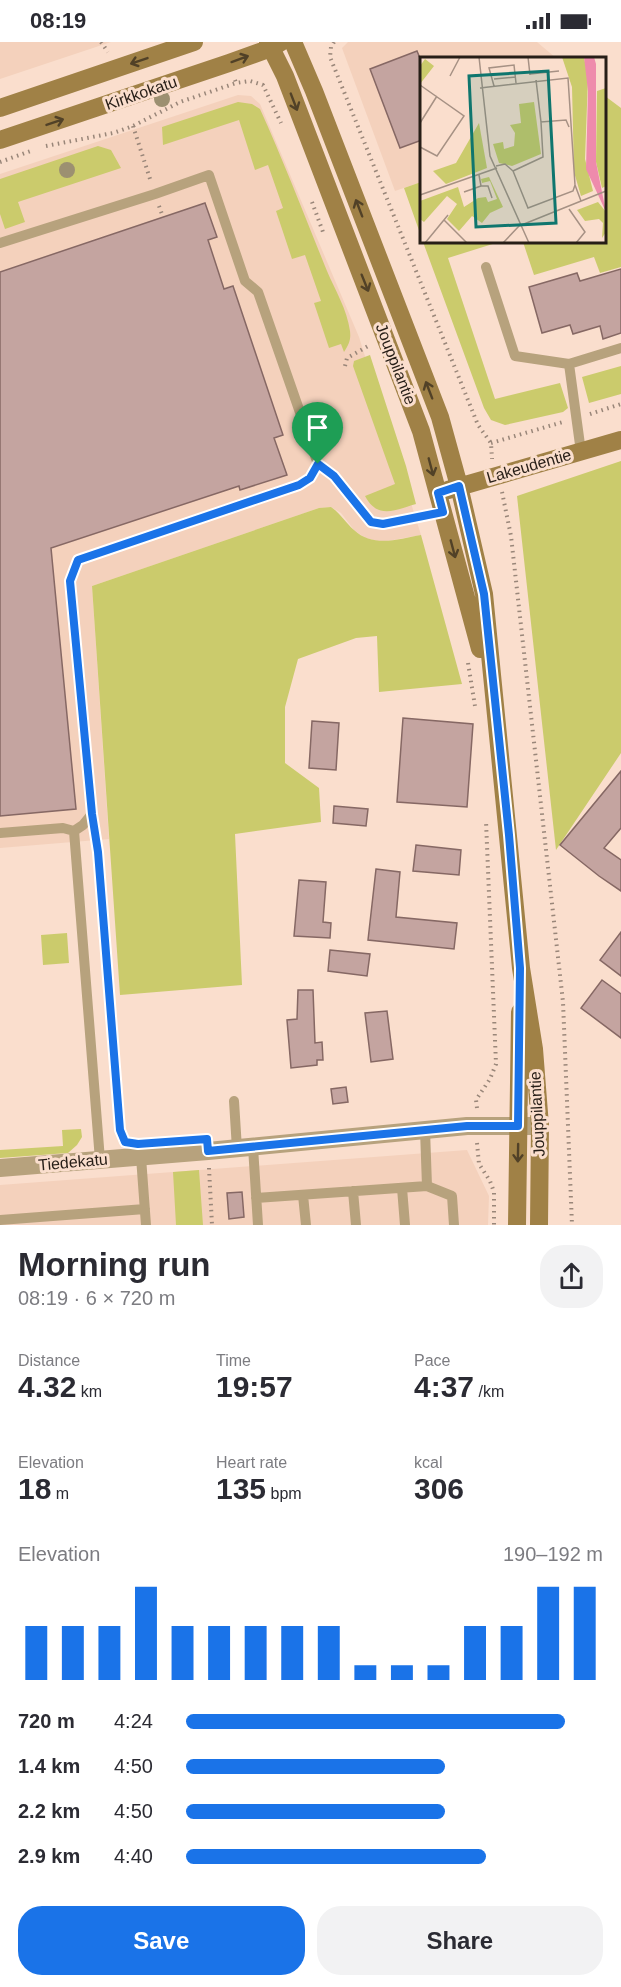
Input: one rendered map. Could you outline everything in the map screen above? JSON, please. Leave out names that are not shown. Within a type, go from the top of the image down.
[{"type":"main road","name":"Kirkkokatu","points":[[0,108],[194,42]]},
{"type":"main road","name":"Jouppilantie","points":[[292,42],[314,91],[440,417],[484,594],[520,968],[534,1049],[540,1126],[539,1225]]},
{"type":"main road","name":"Kirkkokatu","points":[[0,140],[229,63],[274,44]]},
{"type":"main road","name":"Jouppilantie","points":[[274,44],[421,431],[493,697]]},
{"type":"main road","name":"Lakeudentie","points":[[438,493],[621,440]]},
{"type":"main road","name":"Jouppilantie","points":[[517,1225],[520,968]]},
{"type":"street","name":"Tiedekatu","points":[[0,1168],[100,1160],[136,1150],[208,1151],[477,1126],[540,1126]]},
{"type":"lane","points":[[0,243],[209,175],[245,281],[258,292],[318,464],[334,476],[371,522],[383,524],[443,512]]},
{"type":"lane","points":[[486,267],[515,356],[569,364],[621,348]]},
{"type":"lane","points":[[569,364],[581,452]]},
{"type":"lane","points":[[0,833],[63,828],[74,831],[83,825],[92,814],[70,581],[78,560],[299,485],[310,478],[318,464]]},
{"type":"lane","points":[[74,831],[100,1160]]},
{"type":"lane","points":[[234,1101],[256,1198],[258,1225]]},
{"type":"lane","points":[[425,1130],[427,1186]]},
{"type":"lane","points":[[136,1150],[146,1225]]},
{"type":"lane","points":[[256,1198],[427,1186],[452,1196],[454,1225]]},
{"type":"lane","points":[[402,1188],[405,1225]]},
{"type":"lane","points":[[353,1191],[356,1225]]},
{"type":"lane","points":[[303,1195],[306,1225]]},
{"type":"lane","points":[[0,1220],[145,1209]]},
{"type":"path","points":[[101,42],[108,52]]},
{"type":"path","points":[[334,42],[330,57],[478,425],[491,443],[492,458],[503,495],[511,536],[563,1002],[572,1225]]},
{"type":"path","points":[[229,63],[236,83]]},
{"type":"path","points":[[0,162],[49,145],[113,133],[133,126],[180,102],[236,83],[249,81],[263,85],[282,124]]},
{"type":"path","points":[[133,126],[163,217]]},
{"type":"path","points":[[311,201],[324,234]]},
{"type":"path","points":[[345,366],[347,358],[378,341]]},
{"type":"path","points":[[491,443],[621,404]]},
{"type":"path","points":[[468,660],[476,716]]},
{"type":"path","points":[[485,810],[496,1064],[490,1079],[476,1100],[477,1155],[479,1164],[494,1192],[494,1225]]},
{"type":"path","points":[[92,814],[98,852],[120,1130],[125,1142],[136,1150]]},
{"type":"path","points":[[208,1151],[212,1225]]},
{"type":"shaded area","points":[[0,42],[111,42],[0,79]]},
{"type":"shaded area","points":[[348,42],[537,42],[555,57],[420,57],[420,182],[395,191],[342,48]]},
{"type":"shaded area","points":[[238,95],[251,96],[260,104],[359,337],[421,535],[382,542],[365,538],[354,530],[341,513],[331,507],[319,508],[92,586],[109,839],[0,848],[0,174]]},
{"type":"shaded area","points":[[606,97],[621,108],[621,267],[600,273],[594,257],[534,275],[523,243],[606,243]]},
{"type":"shaded area","points":[[238,102],[252,104],[260,109],[278,149],[346,315],[350,337],[344,352],[341,344],[329,348],[314,303],[321,301],[305,255],[292,259],[276,211],[283,208],[268,165],[255,170],[239,120],[163,145],[162,127]]},
{"type":"shaded area","points":[[98,146],[111,150],[121,168],[18,202],[25,222],[5,229],[0,214],[0,179]]},
{"type":"shaded area","points":[[420,183],[420,233],[404,188]]},
{"type":"shaded area","points":[[423,243],[496,243],[448,258],[495,399],[560,383],[568,408],[563,412],[505,425],[491,420],[484,408]]},
{"type":"shaded area","points":[[370,355],[416,504],[388,511],[376,508],[365,496],[395,484],[353,366],[354,361]]},
{"type":"shaded area","points":[[621,366],[621,394],[589,403],[582,377]]},
{"type":"shaded area","points":[[621,461],[621,753],[556,850],[517,496]]},
{"type":"shaded area","points":[[331,507],[361,536],[369,539],[386,541],[421,535],[462,684],[379,692],[377,636],[356,638],[298,659],[285,707],[285,763],[319,788],[321,822],[235,834],[242,985],[120,995],[92,586],[319,508]]},
{"type":"shaded area","points":[[67,933],[69,963],[43,965],[41,935]]},
{"type":"shaded area","points":[[81,1129],[82,1137],[68,1153],[0,1158],[0,1150],[63,1146],[62,1130]]},
{"type":"shaded area","points":[[467,1150],[489,1196],[488,1225],[0,1225],[0,1185]]},
{"type":"shaded area","points":[[199,1170],[203,1225],[176,1225],[173,1172]]},
{"type":"building","points":[[417,51],[420,58],[420,141],[400,148],[370,69]]},
{"type":"building","points":[[205,203],[217,237],[208,240],[224,289],[233,286],[283,435],[274,438],[287,475],[240,490],[239,486],[51,548],[76,809],[0,816],[0,272]]},
{"type":"building","points":[[621,269],[621,333],[603,339],[600,326],[573,334],[570,325],[542,333],[529,287],[577,273],[580,281]]},
{"type":"building","points":[[403,718],[473,724],[467,807],[397,802]]},
{"type":"building","points":[[312,721],[339,723],[336,770],[309,768]]},
{"type":"building","points":[[621,771],[621,828],[604,848],[621,860],[621,891],[560,845]]},
{"type":"building","points":[[334,806],[368,809],[366,826],[333,823]]},
{"type":"building","points":[[416,845],[461,850],[459,875],[413,871]]},
{"type":"building","points":[[376,869],[400,872],[396,917],[457,923],[454,949],[368,940]]},
{"type":"building","points":[[299,880],[326,882],[323,922],[331,923],[330,938],[294,936]]},
{"type":"building","points":[[621,932],[621,976],[600,960]]},
{"type":"building","points":[[330,950],[370,954],[367,976],[328,971]]},
{"type":"building","points":[[602,980],[621,994],[621,1038],[581,1008]]},
{"type":"building","points":[[298,990],[313,990],[315,1043],[322,1042],[323,1060],[317,1060],[317,1065],[291,1068],[287,1020],[297,1019]]},
{"type":"building","points":[[387,1011],[393,1059],[371,1062],[365,1013]]},
{"type":"building","points":[[346,1087],[348,1102],[333,1104],[331,1089]]},
{"type":"building","points":[[242,1192],[244,1217],[229,1219],[227,1193]]},
{"type":"route","points":[[318,464],[334,476],[371,522],[383,524],[443,512],[438,493],[459,486],[484,594],[509,835],[520,968],[518,1126],[467,1126],[208,1151],[207,1139],[138,1144],[125,1142],[120,1130],[98,852],[92,814],[70,581],[78,560],[299,485],[310,478],[318,464]]}]
